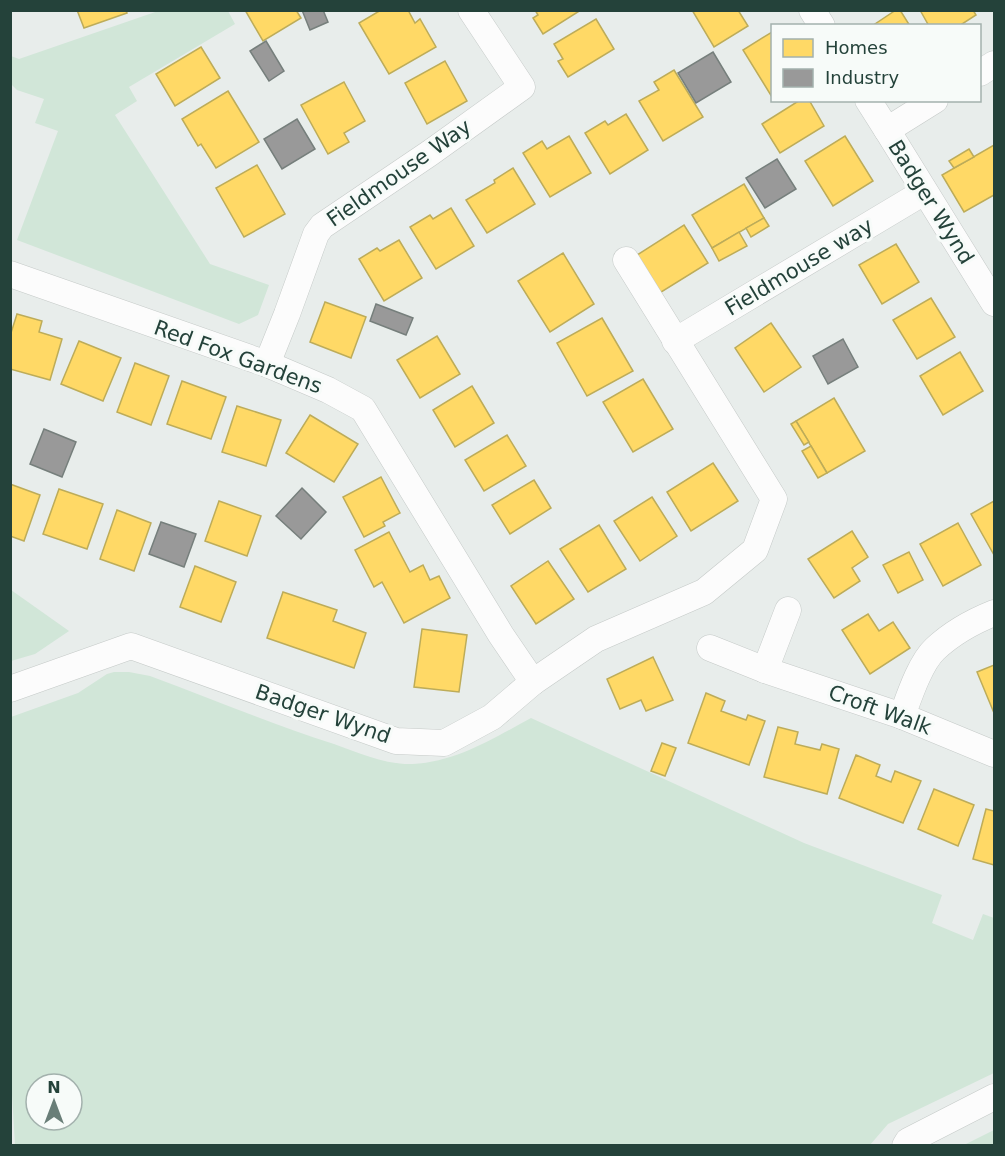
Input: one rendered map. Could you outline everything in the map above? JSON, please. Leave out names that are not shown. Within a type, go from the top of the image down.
[{"type":"street","name":"Fieldmouse Way","points":[[267,364],[316,234],[322,226],[522,87],[471,10]]},
{"type":"street","points":[[812,10],[821,24]]},
{"type":"street","points":[[981,72],[994,64]]},
{"type":"street","name":"Badger Wynd","points":[[869,102],[994,303]]},
{"type":"street","points":[[887,130],[932,102]]},
{"type":"street","name":"Fieldmouse way","points":[[675,341],[924,192]]},
{"type":"street","points":[[626,260],[675,341]]},
{"type":"street","name":"Red Fox Gardens","points":[[10,274],[267,364],[328,390],[363,409],[501,635],[533,682]]},
{"type":"street","name":"Badger Wynd","points":[[10,689],[131,646],[396,741],[444,742],[492,717],[533,682],[597,639],[704,592],[755,550],[774,499],[675,341]]},
{"type":"street","points":[[765,670],[788,610]]},
{"type":"street","points":[[902,716],[915,681],[934,650],[974,621],[994,613]]},
{"type":"street","name":"Croft Walk","points":[[710,648],[765,670],[902,716],[994,754]]},
{"type":"street","points":[[905,1146],[908,1141],[994,1097]]},
{"type":"green space","points":[[161,10],[228,11],[235,24],[129,87],[137,101],[115,115],[210,264],[269,285],[258,315],[239,324],[17,240],[58,131],[35,123],[44,99],[17,90],[11,84],[11,56],[19,59]]},
{"type":"green space","points":[[11,590],[69,631],[35,654],[11,661]]},
{"type":"green space","points":[[114,672],[150,676],[363,755],[403,764],[429,762],[459,754],[531,718],[804,843],[942,895],[932,923],[973,940],[983,914],[994,918],[994,1073],[888,1124],[870,1145],[15,1145],[10,1061],[11,717],[78,693]]},
{"type":"green space","points":[[994,1130],[994,1145],[963,1145],[966,1144]]},
{"type":"building: Homes","points":[[77,10],[126,10],[127,13],[84,28]]},
{"type":"building: Homes","points":[[245,10],[296,10],[301,18],[263,41]]},
{"type":"building: Homes","points":[[381,10],[408,10],[415,23],[420,19],[436,47],[389,74],[359,23]]},
{"type":"building: Homes","points":[[535,10],[581,10],[543,34],[533,18],[538,15]]},
{"type":"building: Homes","points":[[692,10],[738,10],[748,26],[714,47]]},
{"type":"building: Homes","points":[[896,10],[900,10],[909,24],[875,24]]},
{"type":"building: Homes","points":[[920,10],[973,10],[976,15],[962,24],[928,24]]},
{"type":"building: Homes","points":[[596,19],[614,49],[568,77],[558,61],[563,59],[554,44]]},
{"type":"building: Homes","points":[[771,33],[771,95],[743,50]]},
{"type":"building: Homes","points":[[201,47],[220,78],[175,106],[156,74]]},
{"type":"building: Homes","points":[[445,61],[467,101],[427,124],[405,83]]},
{"type":"building: Homes","points":[[674,70],[703,117],[663,141],[639,101],[659,90],[654,82]]},
{"type":"building: Homes","points":[[344,82],[365,121],[344,133],[349,142],[328,154],[301,105]]},
{"type":"building: Homes","points":[[228,91],[259,142],[216,168],[201,144],[198,146],[182,119]]},
{"type":"building: Homes","points":[[797,102],[810,102],[824,126],[780,153],[762,124]]},
{"type":"building: Homes","points":[[626,114],[648,150],[610,174],[585,133],[605,121],[608,125]]},
{"type":"building: Homes","points":[[569,136],[591,173],[550,197],[523,153],[542,141],[547,149]]},
{"type":"building: Homes","points":[[845,136],[873,181],[833,206],[805,161]]},
{"type":"building: Homes","points":[[994,145],[994,195],[964,212],[942,175]]},
{"type":"building: Homes","points":[[969,149],[974,157],[954,168],[949,161]]},
{"type":"building: Homes","points":[[257,165],[285,214],[244,237],[216,188]]},
{"type":"building: Homes","points":[[513,168],[535,204],[487,233],[466,200],[495,183],[494,180]]},
{"type":"building: Homes","points":[[744,184],[764,218],[712,248],[692,215]]},
{"type":"building: Homes","points":[[451,208],[474,246],[436,269],[410,227],[430,215],[433,219]]},
{"type":"building: Homes","points":[[764,218],[769,226],[751,237],[746,228]]},
{"type":"building: Homes","points":[[684,225],[708,263],[658,294],[634,257]]},
{"type":"building: Homes","points":[[739,232],[747,246],[719,261],[712,248]]},
{"type":"building: Homes","points":[[399,240],[422,278],[384,301],[359,259],[377,248],[380,251]]},
{"type":"building: Homes","points":[[896,244],[919,282],[882,304],[859,265]]},
{"type":"building: Homes","points":[[563,253],[594,304],[550,332],[518,281]]},
{"type":"building: Homes","points":[[931,298],[955,337],[917,359],[893,320]]},
{"type":"building: Homes","points":[[325,302],[366,317],[351,358],[310,342]]},
{"type":"building: Homes","points":[[17,314],[42,321],[39,332],[62,339],[50,380],[10,369],[10,336]]},
{"type":"building: Homes","points":[[602,318],[633,371],[587,396],[557,343]]},
{"type":"building: Homes","points":[[771,323],[801,367],[764,392],[735,348]]},
{"type":"building: Homes","points":[[437,336],[460,374],[420,398],[397,360]]},
{"type":"building: Homes","points":[[79,341],[121,358],[103,401],[61,384]]},
{"type":"building: Homes","points":[[960,352],[983,391],[943,415],[920,376]]},
{"type":"building: Homes","points":[[135,363],[169,376],[151,425],[117,412]]},
{"type":"building: Homes","points":[[643,379],[673,429],[633,452],[603,402]]},
{"type":"building: Homes","points":[[182,381],[226,397],[211,439],[167,424]]},
{"type":"building: Homes","points":[[472,386],[494,423],[455,447],[433,410]]},
{"type":"building: Homes","points":[[834,398],[865,451],[827,473],[796,421]]},
{"type":"building: Homes","points":[[237,406],[281,420],[266,466],[222,452]]},
{"type":"building: Homes","points":[[310,415],[358,444],[334,482],[286,453]]},
{"type":"building: Homes","points":[[796,421],[809,442],[804,445],[791,424]]},
{"type":"building: Homes","points":[[507,435],[526,466],[484,491],[465,460]]},
{"type":"building: Homes","points":[[811,446],[827,473],[818,478],[802,451]]},
{"type":"building: Homes","points":[[713,463],[738,501],[691,531],[667,492]]},
{"type":"building: Homes","points":[[381,477],[400,513],[383,522],[385,526],[364,537],[343,497]]},
{"type":"building: Homes","points":[[534,480],[551,508],[510,534],[492,505]]},
{"type":"building: Homes","points":[[10,484],[40,495],[24,541],[10,536]]},
{"type":"building: Homes","points":[[59,489],[103,504],[87,549],[43,534]]},
{"type":"building: Homes","points":[[652,497],[677,536],[640,561],[614,521]]},
{"type":"building: Homes","points":[[219,501],[261,516],[247,556],[205,541]]},
{"type":"building: Homes","points":[[994,501],[994,555],[971,514]]},
{"type":"building: Homes","points":[[117,510],[151,523],[134,571],[100,559]]},
{"type":"building: Homes","points":[[958,523],[981,565],[943,586],[920,544]]},
{"type":"building: Homes","points":[[599,525],[626,569],[588,592],[560,549]]},
{"type":"building: Homes","points":[[852,531],[868,557],[852,568],[860,581],[834,598],[808,559]]},
{"type":"building: Homes","points":[[389,532],[410,572],[423,565],[430,580],[439,576],[450,598],[404,623],[382,582],[374,587],[355,550]]},
{"type":"building: Homes","points":[[909,552],[923,580],[898,593],[883,565]]},
{"type":"building: Homes","points":[[548,561],[574,599],[536,624],[511,586]]},
{"type":"building: Homes","points":[[195,566],[236,582],[221,622],[180,607]]},
{"type":"building: Homes","points":[[283,592],[337,610],[333,621],[366,633],[354,668],[267,638]]},
{"type":"building: Homes","points":[[868,614],[879,631],[893,622],[910,648],[870,674],[842,630]]},
{"type":"building: Homes","points":[[422,629],[467,635],[459,692],[414,687]]},
{"type":"building: Homes","points":[[653,657],[673,700],[646,711],[641,700],[620,709],[607,679]]},
{"type":"building: Homes","points":[[994,665],[994,713],[977,672]]},
{"type":"building: Homes","points":[[706,693],[725,701],[721,711],[746,720],[748,715],[765,721],[749,765],[688,743]]},
{"type":"building: Homes","points":[[778,727],[798,732],[795,744],[820,750],[822,744],[839,749],[827,794],[764,777]]},
{"type":"building: Homes","points":[[662,743],[676,748],[665,776],[651,771]]},
{"type":"building: Homes","points":[[856,755],[880,765],[876,776],[891,782],[895,771],[921,781],[903,823],[839,798]]},
{"type":"building: Homes","points":[[934,789],[974,805],[958,846],[918,829]]},
{"type":"building: Homes","points":[[986,809],[994,811],[994,865],[973,859]]},
{"type":"building: Industry","points":[[302,10],[323,10],[328,22],[310,30]]},
{"type":"building: Industry","points":[[266,41],[284,71],[269,81],[250,51]]},
{"type":"building: Industry","points":[[713,52],[731,82],[696,103],[678,73]]},
{"type":"building: Industry","points":[[297,119],[315,149],[282,169],[264,139]]},
{"type":"building: Industry","points":[[777,159],[796,189],[765,208],[746,178]]},
{"type":"building: Industry","points":[[376,304],[413,318],[406,335],[370,321]]},
{"type":"building: Industry","points":[[843,339],[858,367],[828,384],[813,356]]},
{"type":"building: Industry","points":[[44,429],[76,442],[62,477],[30,464]]},
{"type":"building: Industry","points":[[302,488],[326,512],[301,539],[276,516]]},
{"type":"building: Industry","points":[[161,522],[196,534],[184,567],[149,554]]}]
